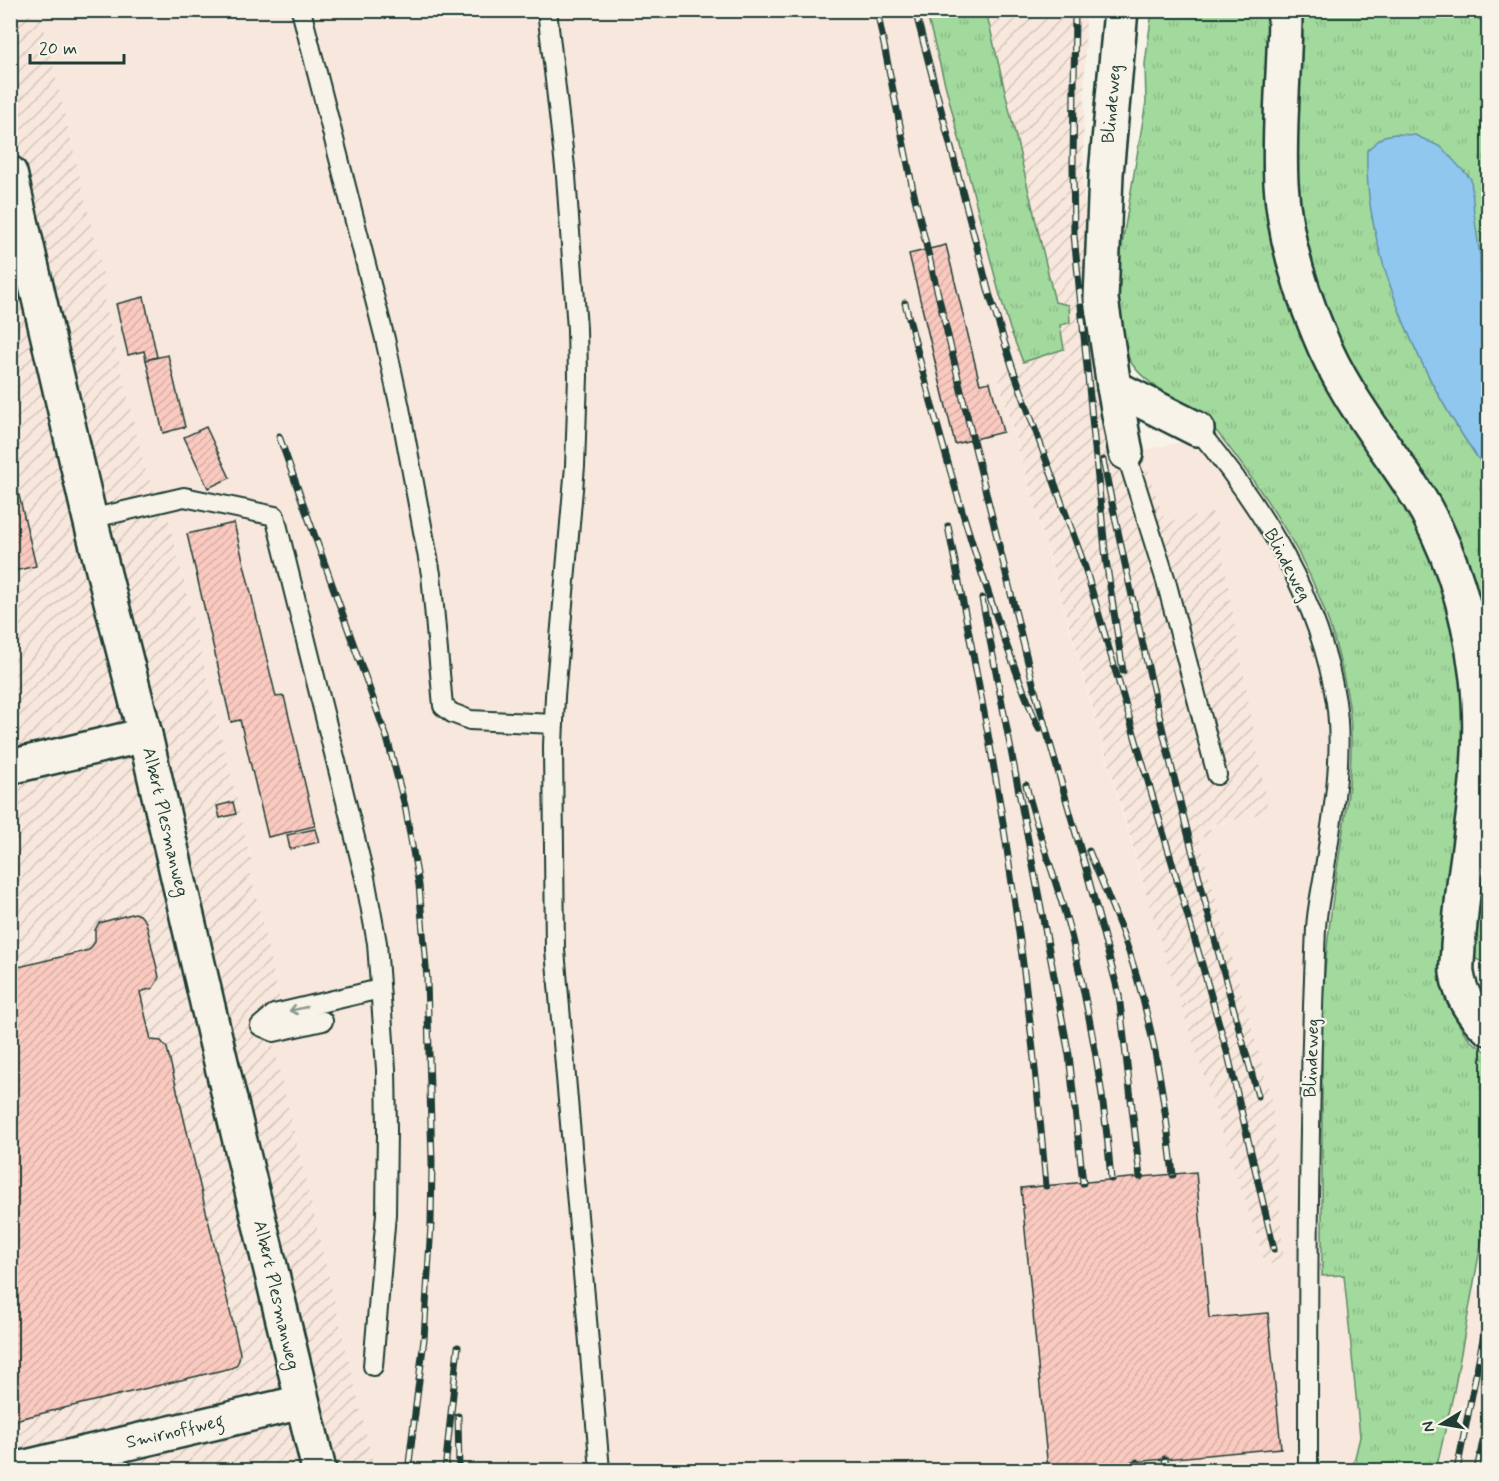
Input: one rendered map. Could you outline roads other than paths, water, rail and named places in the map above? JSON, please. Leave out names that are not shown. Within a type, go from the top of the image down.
[{"type":"street","name":"Blindeweg","points":[[1121,10],[1106,174],[1101,299],[1114,387],[1197,429]]},
{"type":"street","points":[[1285,10],[1281,185],[1289,237],[1301,287],[1319,336],[1339,377],[1363,417],[1415,492],[1441,539],[1457,580],[1474,648],[1479,697],[1480,743],[1477,786],[1460,908],[1457,972],[1461,990],[1468,1004],[1488,1029]]},
{"type":"street","name":"Albert Plesmanweg","points":[[10,173],[90,519],[145,735],[319,1470]]},
{"type":"street","points":[[1114,387],[1126,453]]},
{"type":"street","points":[[10,767],[145,735]]},
{"type":"street","name":"Smirnoffweg","points":[[13,1470],[47,1467],[302,1402]]},
{"type":"lane","points":[[301,10],[376,304],[402,420],[431,574],[443,706],[452,713],[470,720],[554,724]]},
{"type":"lane","points":[[546,10],[565,165],[577,329],[578,376],[575,466],[554,724],[554,915],[557,984],[600,1470]]},
{"type":"lane","name":"Blindeweg","points":[[1197,429],[1241,487],[1289,563],[1314,618],[1336,703],[1338,731],[1336,786],[1316,924],[1308,1188],[1308,1470]]},
{"type":"lane","points":[[1126,453],[1166,581],[1217,775]]},
{"type":"lane","points":[[90,519],[184,498],[275,516],[371,903],[377,943],[386,1069],[387,1190],[373,1366]]},
{"type":"lane","points":[[323,1012],[380,989]]},
{"type":"water","points":[[1415,135],[1441,147],[1471,179],[1480,256],[1481,294],[1488,336],[1488,472],[1442,402],[1421,362],[1387,277],[1369,191],[1367,150],[1384,136]]},
{"type":"railway","points":[[877,10],[913,190],[973,440],[1034,687],[1119,995],[1140,1177]]},
{"type":"railway","points":[[915,10],[989,293],[1012,366],[1084,564],[1201,961],[1228,1055],[1274,1249]]},
{"type":"railway","points":[[1075,10],[1074,235],[1106,560],[1123,671]]},
{"type":"railway","points":[[905,303],[981,572],[1039,729]]},
{"type":"railway","points":[[279,436],[387,738],[405,806],[419,885],[427,979],[432,1162],[431,1224],[424,1339],[409,1463]]},
{"type":"railway","points":[[1103,460],[1137,620],[1175,780],[1258,1096]]},
{"type":"railway","points":[[948,526],[1004,827],[1026,988],[1046,1186]]},
{"type":"railway","points":[[982,598],[1069,1055],[1083,1183]]},
{"type":"railway","points":[[1026,785],[1067,920],[1079,969],[1101,1088],[1111,1179]]},
{"type":"railway","points":[[1089,851],[1122,932],[1141,991],[1161,1083],[1173,1175]]},
{"type":"railway","points":[[1457,1470],[1488,1314]]},
{"type":"railway","points":[[445,1470],[458,1347]]},
{"type":"railway","points":[[458,1416],[459,1470]]},
{"type":"railway","points":[[1477,1470],[1488,1417]]},
{"type":"railway","points":[[1165,1459],[1166,1470]]},
{"type":"railway","points":[[1137,1462],[1138,1470]]}]
